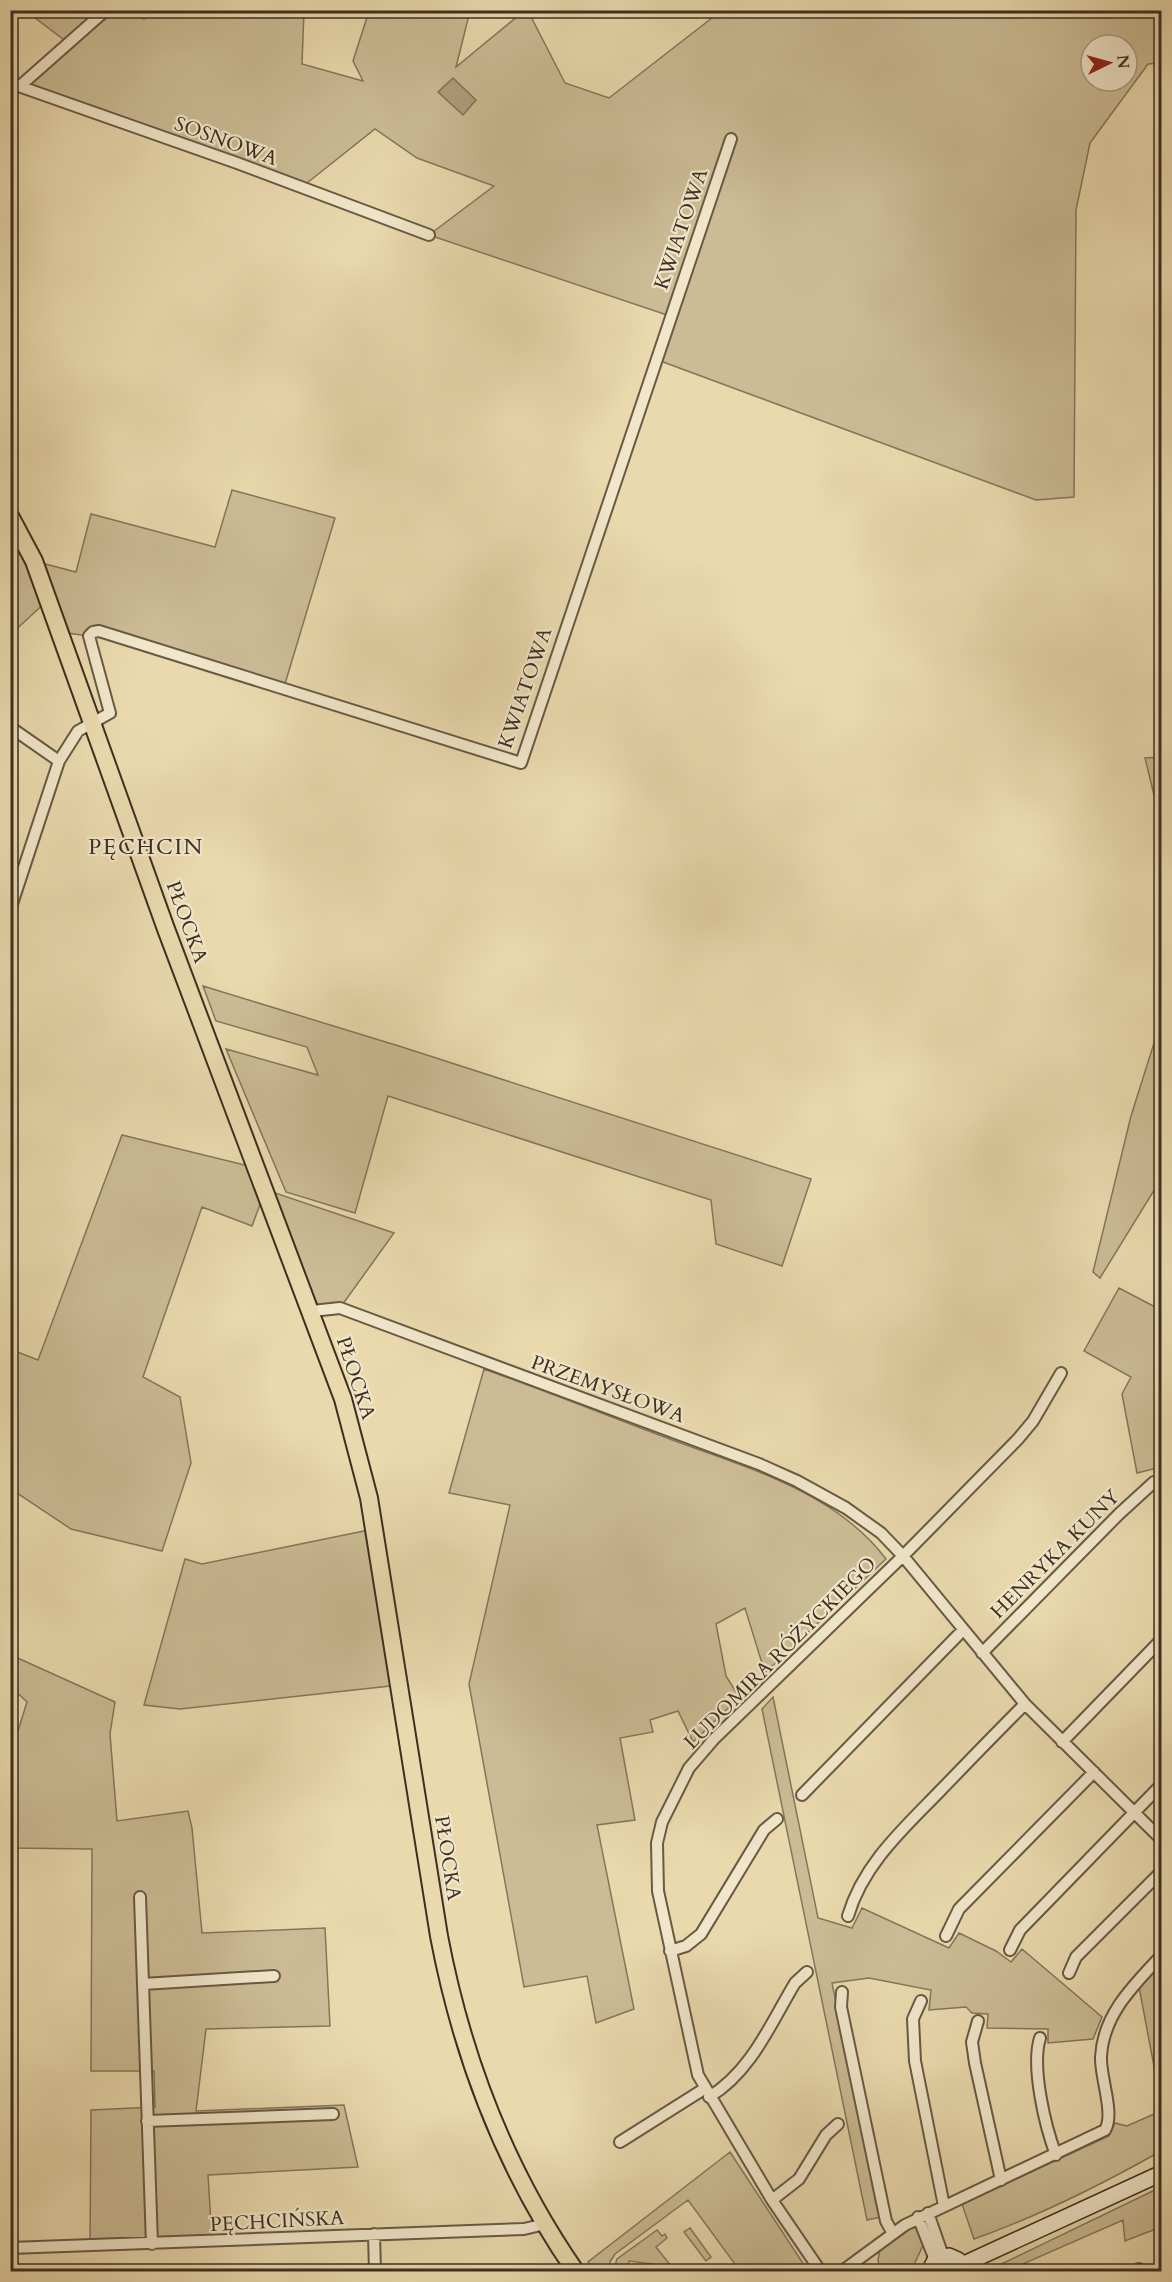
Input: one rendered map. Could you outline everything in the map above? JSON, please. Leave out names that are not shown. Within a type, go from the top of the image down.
[{"type":"main road","name":"PŁOCKA","points":[[10,516],[34,561],[166,929],[312,1311],[343,1399],[369,1498],[451,1997],[482,2097],[521,2182],[576,2271]]},
{"type":"main road","points":[[936,2262],[954,2257],[962,2268],[1161,2173]]},
{"type":"street","points":[[15,85],[106,10]]},
{"type":"street","name":"SOSNOWA","points":[[15,85],[237,163],[429,236]]},
{"type":"street","name":"KWIATOWA","points":[[94,723],[110,713],[89,636],[99,631],[521,763],[731,139]]},
{"type":"street","points":[[10,910],[59,761],[78,731],[94,723]]},
{"type":"street","points":[[10,727],[59,761]]},
{"type":"street","name":"PRZEMYSŁOWA","points":[[312,1311],[340,1308],[759,1464],[797,1481],[846,1508],[881,1533],[903,1556],[1025,1704],[1161,1839]]},
{"type":"street","name":"LUDOMIRA RÓŻYCKIEGO","points":[[821,2271],[772,2200],[706,2093],[694,2060],[658,1891],[657,1843],[670,1803],[689,1768],[714,1739],[903,1556],[1018,1439],[1033,1420],[1061,1373]]},
{"type":"street","name":"HENRYKA KUNY","points":[[982,1653],[1119,1514],[1154,1482]]},
{"type":"street","points":[[802,1795],[963,1630]]},
{"type":"street","points":[[1062,1742],[1161,1639]]},
{"type":"street","points":[[848,1916],[854,1896],[870,1868],[890,1842],[1025,1704]]},
{"type":"street","points":[[946,1936],[959,1909],[1094,1772]]},
{"type":"street","points":[[1011,1950],[1020,1930],[1161,1784]]},
{"type":"street","points":[[670,1950],[686,1946],[700,1934],[764,1830],[777,1819]]},
{"type":"street","points":[[1069,1973],[1076,1957],[1161,1871]]},
{"type":"street","points":[[140,1897],[152,2244]]},
{"type":"street","points":[[841,2271],[892,2232],[923,2215],[1099,2134],[1108,2125],[1101,2056],[1110,2021],[1119,2003],[1161,1955]]},
{"type":"street","points":[[620,2142],[706,2093],[731,2082],[743,2069],[795,1983],[807,1972]]},
{"type":"street","points":[[143,1984],[274,1976]]},
{"type":"street","points":[[842,1992],[841,2007],[848,2041],[886,2222],[892,2232]]},
{"type":"street","points":[[921,2001],[913,2019],[915,2061],[944,2206]]},
{"type":"street","points":[[978,2021],[972,2042],[1001,2180]]},
{"type":"street","points":[[1040,2038],[1035,2054],[1037,2073],[1056,2155]]},
{"type":"street","points":[[147,2121],[333,2114]]},
{"type":"street","points":[[772,2200],[799,2179],[826,2135],[838,2124]]},
{"type":"street","points":[[923,2215],[936,2262]]},
{"type":"street","name":"PĘCHCIŃSKA","points":[[10,2248],[524,2229],[545,2224]]},
{"type":"street","points":[[374,2234],[375,2271]]},
{"type":"shaded area","points":[[158,10],[304,11],[302,64],[363,81],[353,61],[369,11],[470,11],[456,67],[524,11],[528,11],[565,83],[609,98],[721,11],[1161,11],[1161,63],[1148,64],[1139,76],[1139,33],[1079,33],[1079,93],[1127,93],[1090,143],[1076,210],[1074,497],[1036,500],[655,359],[670,316],[429,235],[494,186],[417,158],[375,129],[302,187],[20,86],[68,43],[26,11],[138,11],[144,19]]},
{"type":"shaded area","points":[[453,78],[476,100],[463,115],[438,92]]},
{"type":"shaded area","points":[[232,490],[335,518],[284,687],[99,631],[89,636],[60,632],[48,600],[11,634],[10,516],[34,561],[76,572],[91,514],[215,547]]},
{"type":"shaded area","points":[[1162,757],[1161,824],[1145,758]]},
{"type":"shaded area","points":[[203,986],[402,1047],[811,1179],[782,1266],[716,1244],[711,1200],[388,1096],[355,1213],[286,1192],[226,1049],[318,1075],[307,1047],[216,1021]]},
{"type":"shaded area","points":[[1161,1021],[1161,1179],[1100,1278],[1093,1272],[1131,1116]]},
{"type":"shaded area","points":[[122,1135],[257,1168],[266,1190],[394,1233],[340,1308],[312,1311],[265,1191],[252,1226],[202,1207],[143,1377],[180,1397],[191,1463],[162,1551],[71,1529],[11,1489],[10,1349],[38,1360]]},
{"type":"shaded area","points":[[1119,1288],[1159,1309],[1161,1322],[1161,1467],[1137,1473],[1122,1394],[1131,1377],[1084,1351]]},
{"type":"shaded area","points":[[484,1369],[757,1471],[786,1484],[815,1498],[841,1515],[865,1535],[886,1559],[765,1673],[745,1608],[716,1624],[726,1676],[736,1692],[745,1692],[693,1742],[678,1711],[650,1720],[653,1732],[620,1738],[635,1820],[597,1825],[634,2009],[596,2023],[587,1976],[524,1987],[469,1684],[510,1505],[449,1493]]},
{"type":"shaded area","points":[[374,1529],[399,1685],[180,1709],[144,1705],[185,1559],[202,1564]]},
{"type":"shaded area","points":[[11,1655],[115,1702],[110,1734],[117,1821],[188,1811],[192,1828],[202,1933],[325,1928],[330,2026],[206,2029],[196,2111],[344,2105],[358,2167],[208,2175],[212,2240],[90,2247],[91,2110],[155,2107],[154,2071],[91,2071],[92,1849],[11,1848],[11,1731],[18,1731],[27,1702],[11,1687]]},
{"type":"shaded area","points":[[773,1697],[818,1918],[852,1928],[862,1908],[949,1948],[959,1933],[996,1951],[1011,1962],[1022,1949],[1102,2017],[1093,2039],[1048,2043],[1048,2029],[987,2028],[988,2014],[972,2013],[966,2007],[929,2010],[931,1990],[869,1978],[832,1983],[881,2217],[867,2220],[762,1709]]},
{"type":"shaded area","points":[[1161,1963],[1161,2103],[1139,1987]]},
{"type":"shaded area","points":[[1161,2111],[1161,2151],[1069,2199],[974,2239],[962,2204],[1109,2136],[1115,2123],[1127,2126]]},
{"type":"shaded area","points":[[730,2152],[808,2271],[740,2271],[688,2200],[615,2254],[610,2262],[611,2271],[594,2271],[588,2262]]},
{"type":"shaded area","points":[[1161,2187],[1161,2227],[1125,2241],[1123,2220],[1007,2271],[987,2271]]},
{"type":"shaded area","points":[[912,2227],[918,2229],[925,2241],[911,2271],[880,2271],[878,2260],[880,2249]]},
{"type":"shaded area","points":[[690,2228],[711,2257],[706,2261],[684,2232]]},
{"type":"shaded area","points":[[657,2230],[662,2236],[665,2234],[667,2238],[656,2247],[675,2271],[651,2271],[652,2264],[629,2261],[627,2270],[637,2271],[617,2271],[615,2265],[617,2259]]},
{"type":"district","name":"PĘCHCIN","points":[[146,847]]}]
